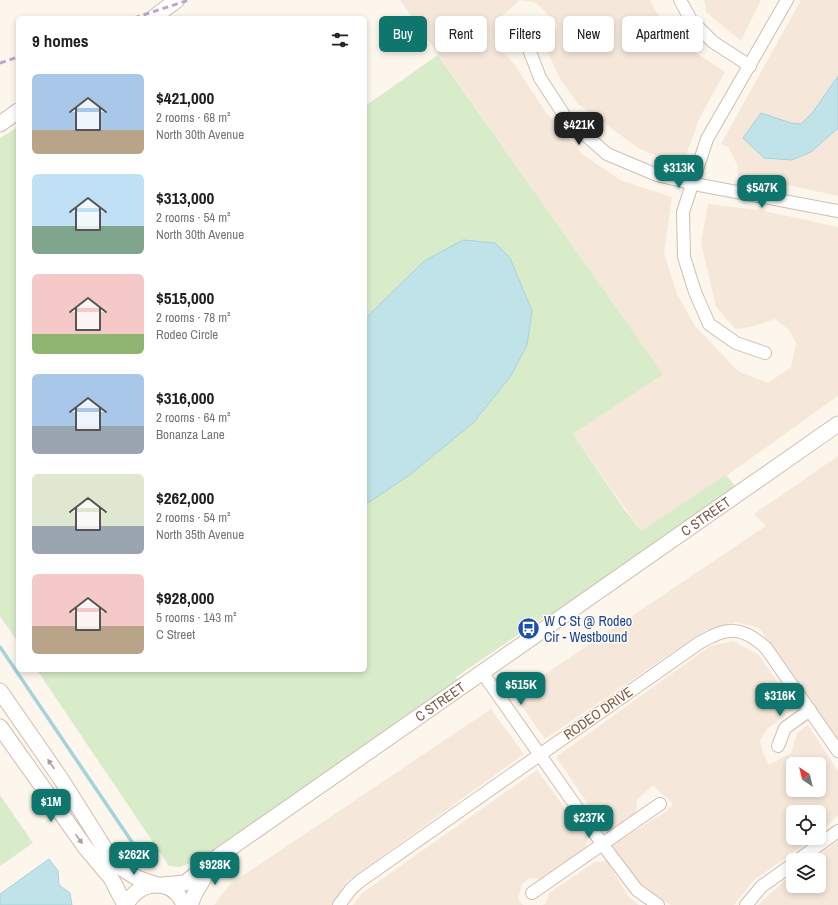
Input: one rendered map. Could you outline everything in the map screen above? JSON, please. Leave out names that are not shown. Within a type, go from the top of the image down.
[{"type":"street","points":[[156,16],[177,0]]},
{"type":"street","points":[[680,0],[691,20],[713,42],[750,66]]},
{"type":"street","points":[[765,354],[736,343],[709,324],[695,292],[684,257],[683,212],[694,184],[707,139],[787,0]]},
{"type":"street","points":[[530,52],[540,78],[566,118],[607,154],[658,175],[694,184],[838,211]]},
{"type":"street","points":[[0,124],[16,113]]},
{"type":"street","name":"C STREET","points":[[126,905],[134,893],[141,888],[185,883],[219,856],[838,424]]},
{"type":"street","name":"RODEO DRIVE","points":[[339,905],[351,889],[360,881],[699,643],[717,632],[739,630],[755,638],[766,648],[838,751]]},
{"type":"street","points":[[482,672],[603,845],[637,890],[658,905]]},
{"type":"street","points":[[0,691],[60,779],[110,857],[123,869],[138,878],[160,885],[177,894],[184,905]]},
{"type":"street","points":[[778,746],[784,728],[810,710]]},
{"type":"street","points":[[0,727],[84,847],[111,878],[126,905]]},
{"type":"street","points":[[532,893],[660,804]]},
{"type":"street","points":[[808,853],[838,831]]},
{"type":"street","name":"C STREET","points":[[190,905],[196,891],[219,856]]},
{"type":"street","points":[[746,905],[762,886],[786,869]]},
{"type":"shaded area","points":[[400,0],[520,0],[502,16],[495,16],[495,52],[502,52],[512,61],[545,111],[581,153],[620,180],[672,197],[664,253],[677,294],[695,326],[738,371],[768,383],[791,367],[796,343],[789,330],[775,319],[751,327],[736,329],[716,307],[701,243],[708,204],[760,210],[838,227],[838,396],[732,472],[641,531],[573,434],[662,373],[437,52],[487,52],[487,16],[435,16],[435,50],[427,38],[427,16],[411,16]]},
{"type":"shaded area","points":[[520,0],[650,0],[660,16],[622,16],[622,52],[695,52],[725,72],[700,117],[684,161],[666,160],[638,148],[578,104],[560,79],[548,53],[555,52],[555,31],[558,25],[555,22],[555,16],[549,16],[536,3]]},
{"type":"shaded area","points":[[704,0],[761,0],[741,41],[706,12]]},
{"type":"shaded area","points":[[801,0],[838,0],[838,196],[761,179],[738,176],[737,164],[728,147],[721,144]]},
{"type":"shaded area","points":[[838,456],[838,739],[759,628],[736,622],[704,631],[545,739],[514,695],[766,526],[754,514]]},
{"type":"shaded area","points":[[733,641],[759,655],[795,708],[767,729],[760,740],[763,753],[769,765],[791,753],[797,733],[808,725],[838,771],[838,815],[826,827],[826,805],[786,805],[786,845],[804,845],[793,853],[786,853],[786,858],[754,880],[734,905],[671,905],[653,895],[632,876],[612,845],[665,812],[673,804],[653,785],[637,800],[636,812],[608,833],[556,757],[710,646]]},
{"type":"shaded area","points":[[491,709],[524,754],[345,883],[332,905],[214,905],[230,884]]},
{"type":"shaded area","points":[[537,770],[586,837],[587,842],[585,849],[540,879],[530,878],[522,884],[518,899],[523,905],[353,905],[362,893]]},
{"type":"shaded area","points":[[838,841],[838,905],[758,905],[786,879],[786,893],[826,893],[826,853],[821,853]]},
{"type":"shaded area","points":[[607,861],[628,896],[639,905],[543,905],[546,903],[549,893],[595,862]]},
{"type":"green space","points":[[438,55],[663,374],[573,434],[624,509],[641,531],[726,475],[735,486],[549,617],[547,615],[456,677],[459,681],[307,787],[198,860],[180,867],[169,866],[38,672],[367,672],[367,504],[411,474],[474,422],[510,377],[527,345],[532,311],[510,258],[392,293],[367,317],[367,105]]},
{"type":"green space","points":[[16,128],[16,639],[0,616],[0,138]]},
{"type":"green space","points":[[0,795],[33,843],[0,866]]},
{"type":"water","points":[[838,76],[838,128],[811,152],[792,160],[764,158],[743,138],[761,113],[791,123],[801,124],[813,112]]},
{"type":"water","points":[[463,240],[495,243],[510,258],[532,311],[527,345],[510,377],[474,422],[411,474],[367,504],[367,317],[424,261]]},
{"type":"water","points":[[49,859],[58,871],[59,885],[70,893],[72,905],[0,905],[0,894]]},
{"type":"waterway","points":[[0,647],[16,671]]},
{"type":"waterway","points":[[17,672],[136,848]]},
{"type":"railway","points":[[140,16],[189,0]]},
{"type":"railway","points":[[0,63],[16,58]]},
{"type":"place","name":"W C St @ Rodeo Cir - Westbound","points":[[529,629]]}]
